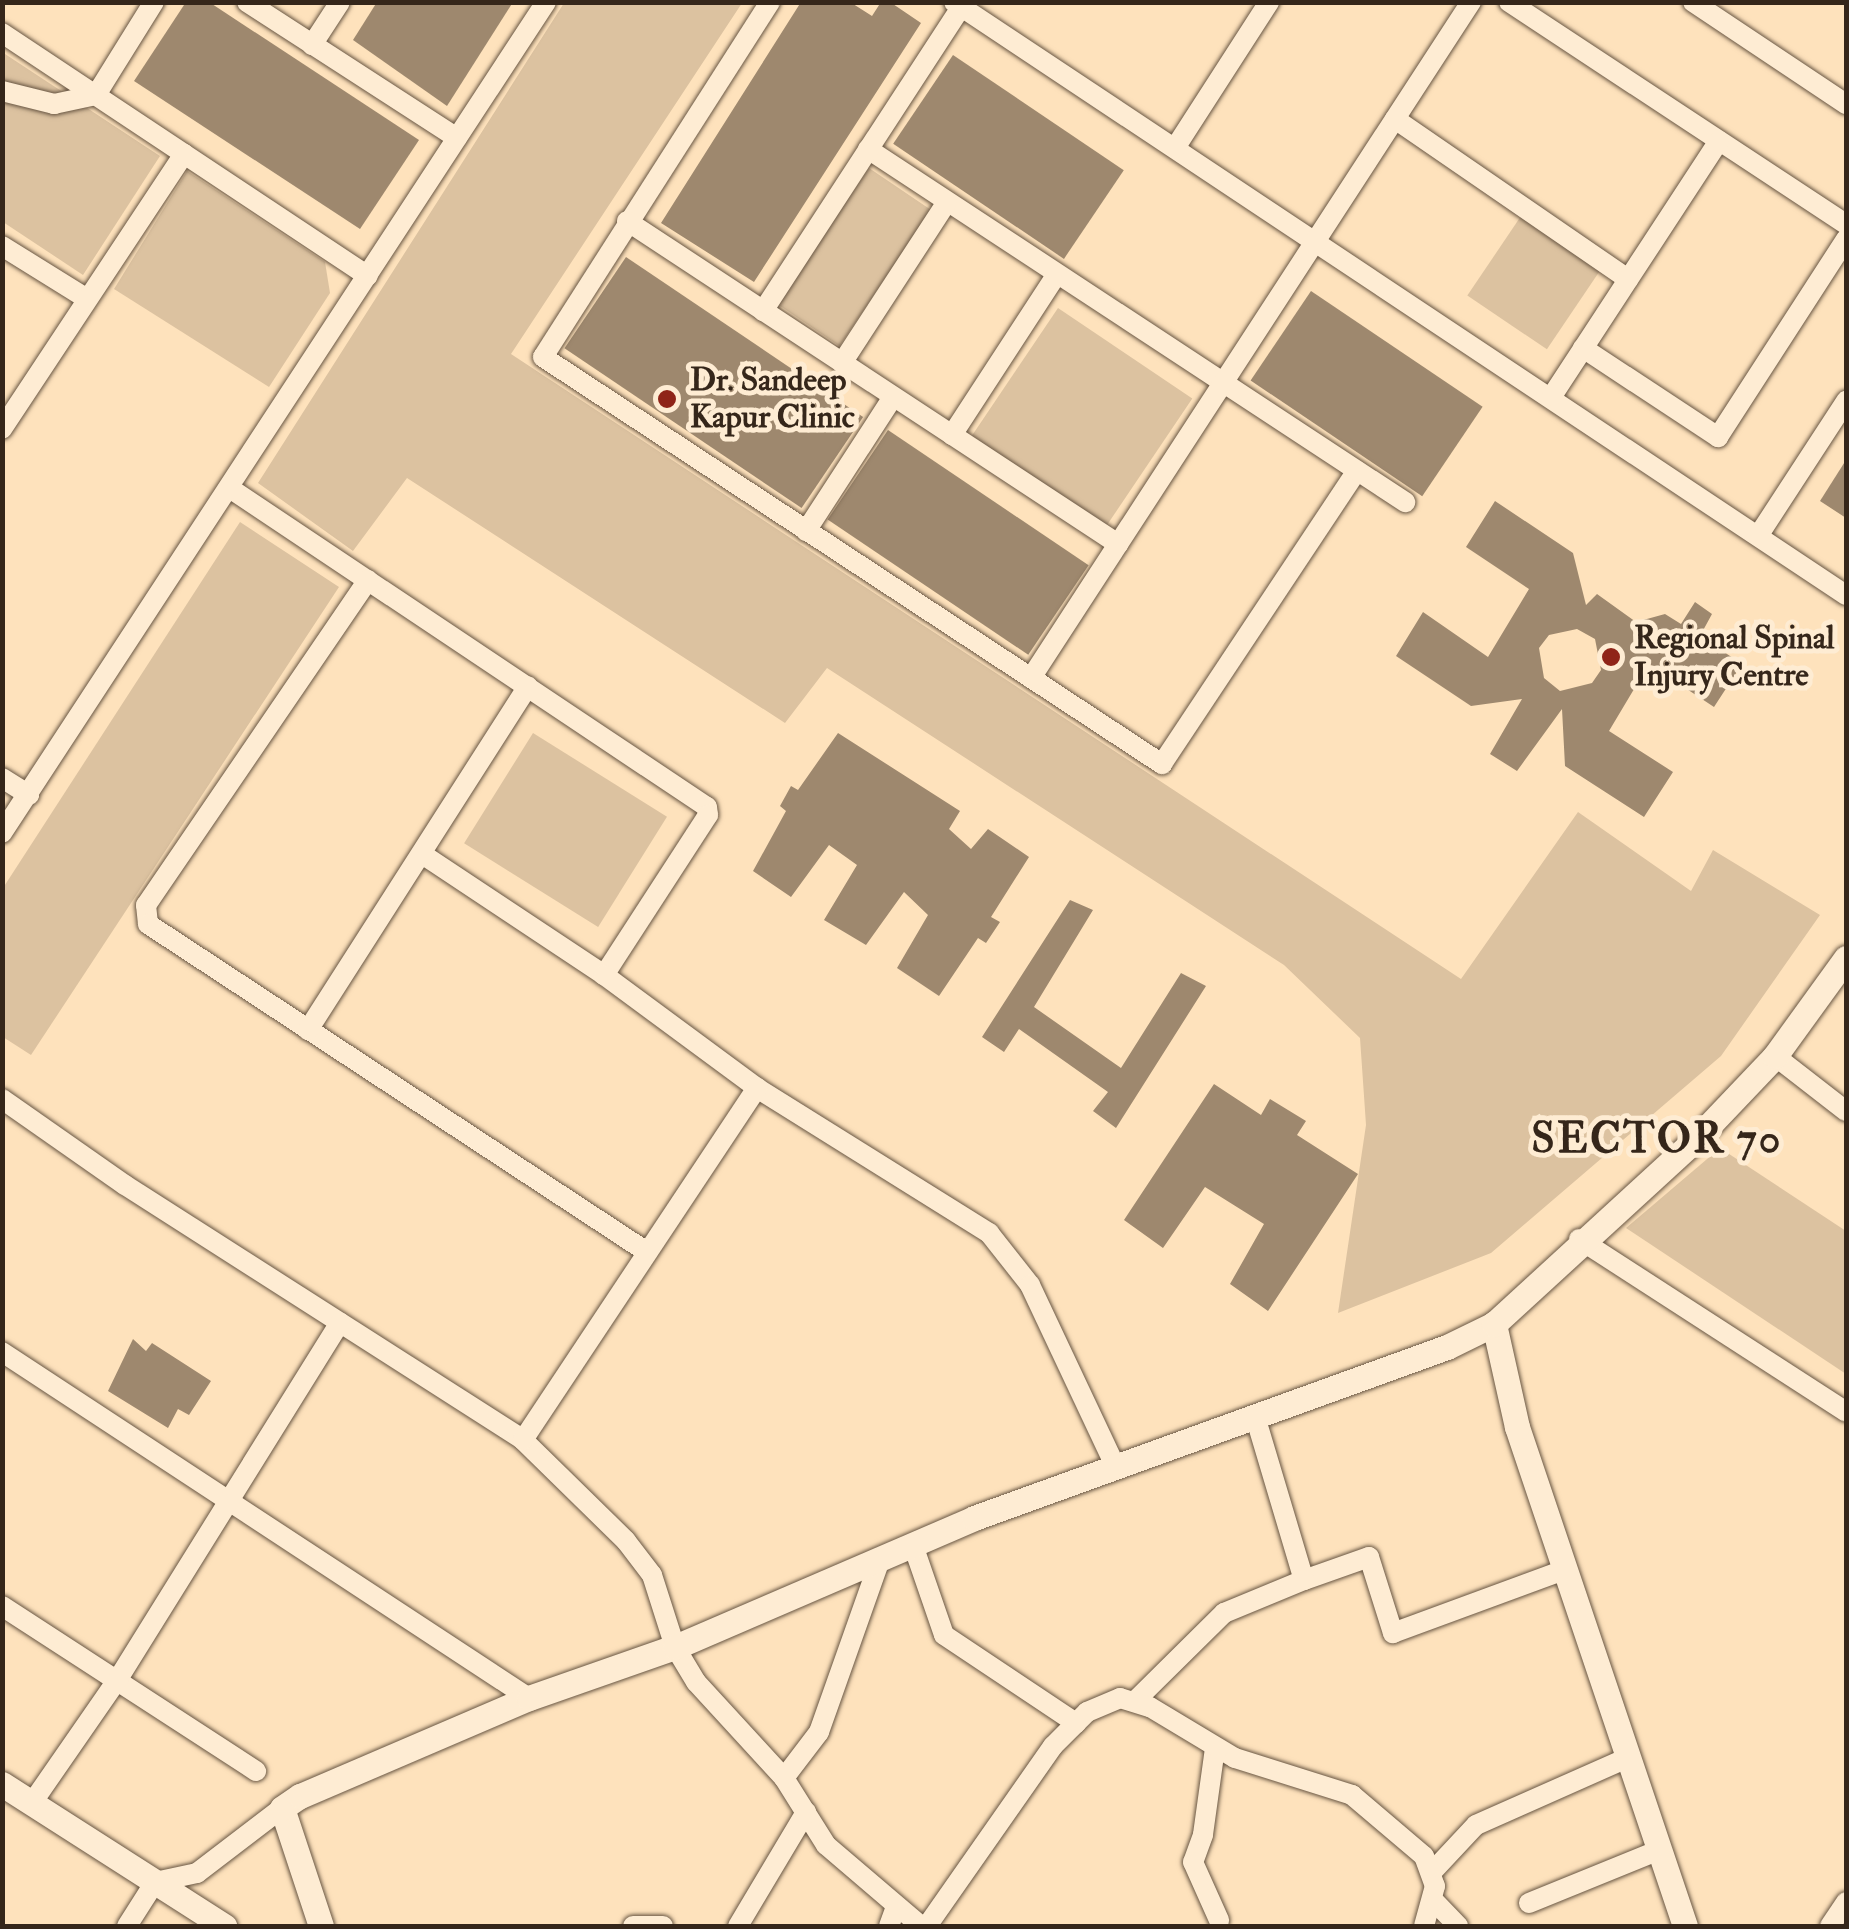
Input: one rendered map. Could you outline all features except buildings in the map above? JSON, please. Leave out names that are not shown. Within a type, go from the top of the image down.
[{"type":"street","points":[[2,91],[54,104],[96,95],[154,2]]},
{"type":"street","points":[[247,2],[457,138]]},
{"type":"street","points":[[312,45],[340,2]]},
{"type":"street","points":[[2,833],[231,489],[546,2]]},
{"type":"street","points":[[770,2],[542,356],[1165,764],[1357,471]]},
{"type":"street","points":[[1175,148],[1269,2]]},
{"type":"street","points":[[1031,678],[1471,2]]},
{"type":"street","points":[[1509,2],[1846,224]]},
{"type":"street","points":[[1692,2],[1846,104]]},
{"type":"street","points":[[763,311],[957,5],[1760,533],[1846,595]]},
{"type":"street","points":[[2,33],[368,276]]},
{"type":"street","points":[[1395,119],[1628,280]]},
{"type":"street","points":[[1552,396],[1719,140]]},
{"type":"street","points":[[868,149],[1405,502]]},
{"type":"street","points":[[2,430],[184,154]]},
{"type":"street","points":[[842,363],[947,202]]},
{"type":"street","points":[[628,222],[1118,544]]},
{"type":"street","points":[[1583,348],[1718,437],[1846,239]]},
{"type":"street","points":[[2,246],[87,299]]},
{"type":"street","points":[[952,435],[1058,274]]},
{"type":"street","points":[[806,531],[893,397]]},
{"type":"street","points":[[1760,533],[1846,400]]},
{"type":"street","points":[[231,489],[708,810],[604,974]]},
{"type":"street","points":[[368,580],[146,905],[148,924],[647,1252]]},
{"type":"street","points":[[308,1030],[528,686]]},
{"type":"street","points":[[2,778],[29,795]]},
{"type":"street","points":[[422,854],[604,974],[756,1088],[1003,1246],[1030,1286],[1115,1466]]},
{"type":"street","points":[[127,1926],[155,1882],[197,1873],[282,1808],[529,1698],[675,1647],[879,1563],[913,1545],[1115,1466],[1447,1347],[1494,1324],[1580,1239],[1664,1171],[1775,1056],[1846,958]]},
{"type":"street","points":[[1775,1056],[1846,1112]]},
{"type":"street","points":[[524,1440],[756,1088]]},
{"type":"street","points":[[2,1099],[524,1440],[652,1575],[675,1647],[714,1706],[784,1778],[826,1844],[892,1917],[924,1926],[1030,1776],[1076,1722],[1106,1700],[1136,1700],[1215,1748],[1352,1794],[1409,1839],[1432,1872],[1434,1901],[1424,1926]]},
{"type":"street","points":[[1580,1239],[1846,1412]]},
{"type":"street","points":[[32,1803],[118,1679],[340,1322]]},
{"type":"street","points":[[1494,1324],[1517,1428],[1684,1926]]},
{"type":"street","points":[[2,1352],[529,1698]]},
{"type":"street","points":[[1255,1416],[1304,1580]]},
{"type":"street","points":[[913,1545],[944,1635],[1076,1722]]},
{"type":"street","points":[[1136,1700],[1224,1613],[1369,1558],[1393,1633],[1564,1570]]},
{"type":"street","points":[[784,1778],[819,1732],[879,1563]]},
{"type":"street","points":[[2,1606],[256,1771]]},
{"type":"street","points":[[1215,1748],[1203,1836],[1192,1862],[1219,1920]]},
{"type":"street","points":[[1432,1872],[1476,1825],[1628,1758]]},
{"type":"street","points":[[2,1784],[224,1926]]},
{"type":"street","points":[[282,1808],[322,1926]]},
{"type":"street","points":[[738,1926],[806,1812]]},
{"type":"street","points":[[1528,1903],[1657,1851]]},
{"type":"street","points":[[1434,1901],[1458,1926]]},
{"type":"street","points":[[1830,1926],[1846,1902]]},
{"type":"street","points":[[633,1926],[663,1926]]},
{"type":"shaded area","points":[[564,3],[742,3],[511,354],[1461,979],[1578,812],[1691,891],[1713,850],[1820,915],[1721,1056],[1491,1253],[1338,1313],[1366,1125],[1360,1038],[1284,965],[827,668],[785,723],[407,478],[353,551],[258,483]]},
{"type":"shaded area","points":[[2,52],[160,156],[83,275],[3,222]]},
{"type":"shaded area","points":[[869,168],[931,210],[839,346],[777,304]]},
{"type":"shaded area","points":[[187,171],[325,262],[330,293],[269,387],[114,289]]},
{"type":"shaded area","points":[[1521,216],[1601,270],[1547,349],[1467,296]]},
{"type":"shaded area","points":[[1058,308],[1192,399],[1106,526],[972,436]]},
{"type":"shaded area","points":[[240,522],[339,587],[31,1055],[3,1037],[3,888]]},
{"type":"shaded area","points":[[533,733],[667,817],[598,927],[464,843]]},
{"type":"shaded area","points":[[1720,1148],[1846,1231],[1846,1374],[1626,1228]]},
{"type":"place","name":"Dr. Sandeep Kapur Clinic","points":[[667,399]]},
{"type":"place","name":"Regional Spinal Injury Centre","points":[[1611,657]]},
{"type":"district","name":"SECTOR 70","points":[[1657,1139]]}]
